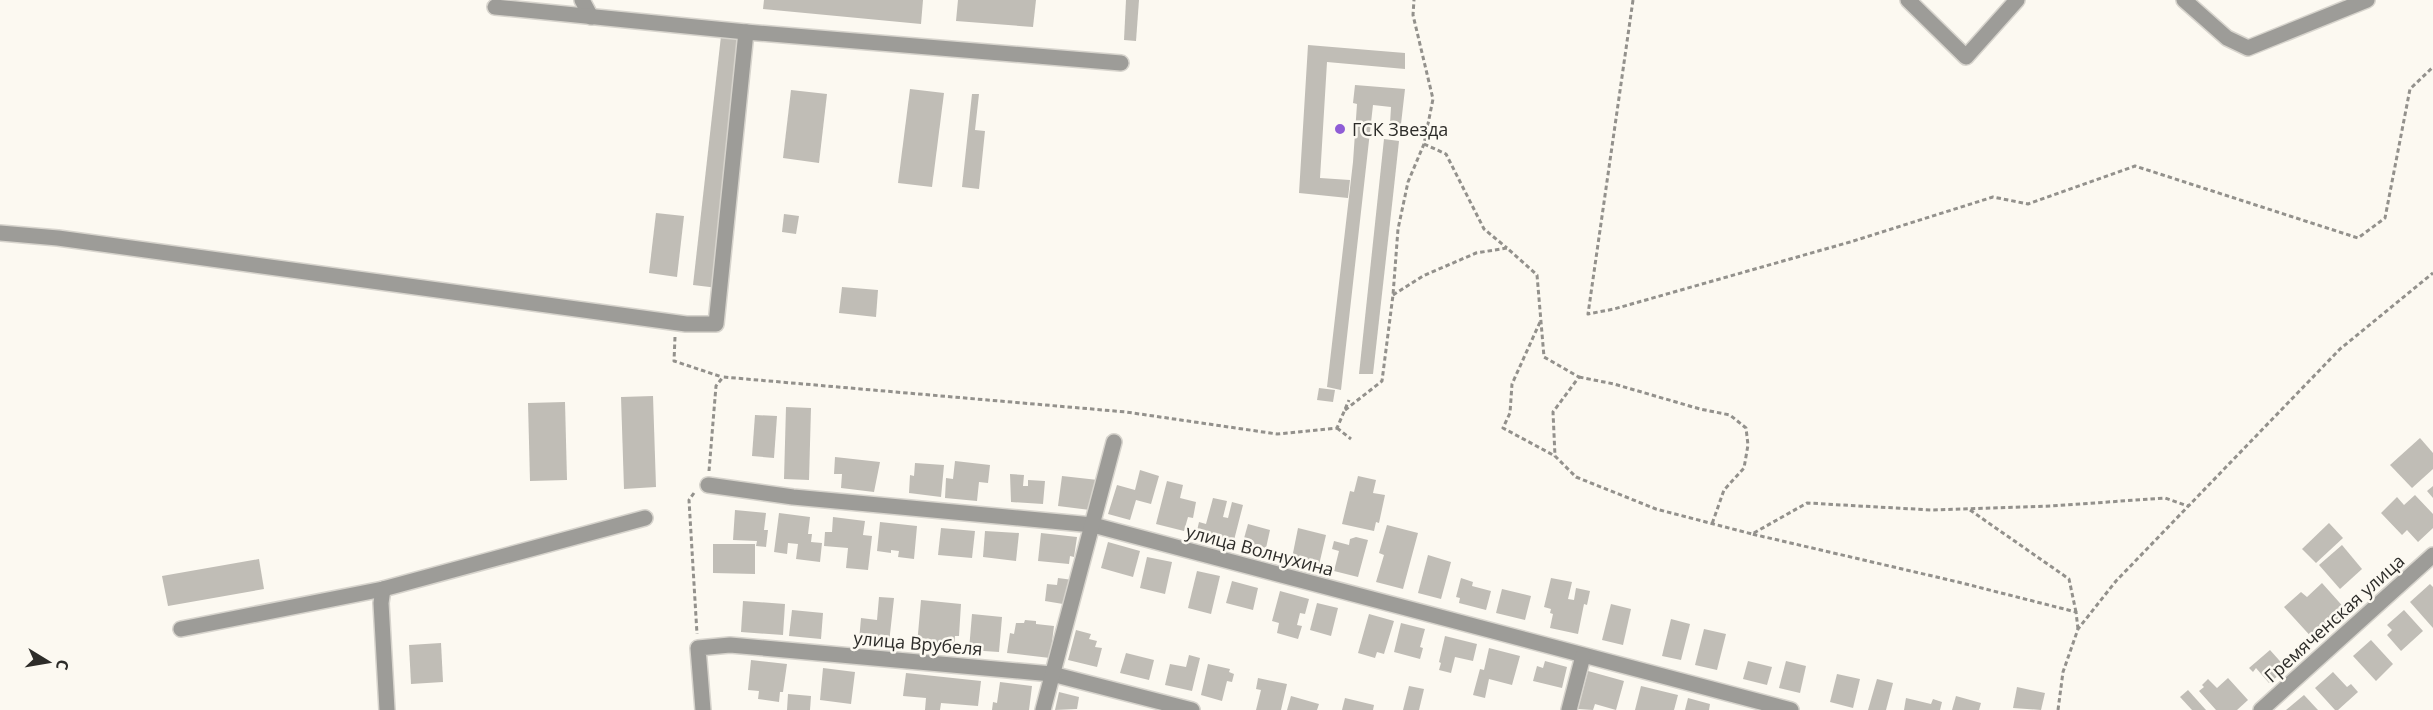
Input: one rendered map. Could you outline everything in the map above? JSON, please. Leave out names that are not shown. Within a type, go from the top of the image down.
[{"type":"street","points":[[582,0],[591,17]]},
{"type":"street","points":[[1908,0],[1965,57],[2017,0]]},
{"type":"street","points":[[2184,0],[2227,38],[2248,48],[2367,0]]},
{"type":"street","points":[[495,7],[746,32],[1121,63]]},
{"type":"street","points":[[0,233],[58,238],[675,323],[716,324],[746,32]]},
{"type":"street","points":[[1043,710],[1114,442]]},
{"type":"street","name":"улица Волнухина","points":[[708,485],[793,497],[1093,525],[1583,657],[1791,710]]},
{"type":"street","points":[[181,629],[383,589],[645,518]]},
{"type":"street","name":"Гремяченская улица","points":[[2261,710],[2433,555]]},
{"type":"street","points":[[383,589],[381,603],[387,710]]},
{"type":"street","name":"улица Врубеля","points":[[698,648],[730,645],[1052,674],[1192,710]]},
{"type":"street","points":[[698,648],[703,710]]},
{"type":"street","points":[[1569,710],[1583,657]]},
{"type":"path","points":[[1344,410],[1382,381],[1393,295],[1398,229],[1408,182],[1424,144],[1433,99],[1413,15],[1414,0]]},
{"type":"path","points":[[1633,0],[1588,314],[1614,309],[1838,246],[1993,197],[2028,204],[2135,166],[2358,238],[2385,218],[2410,89],[2433,67]]},
{"type":"path","points":[[1424,144],[1446,154],[1484,229],[1537,275],[1544,357],[1579,377],[1730,415],[1746,428],[1748,445],[1744,468],[1724,490],[1712,524]]},
{"type":"path","points":[[1393,295],[1423,276],[1476,253],[1507,248]]},
{"type":"path","points":[[2058,710],[2063,672],[2078,629],[2116,581],[2340,349],[2433,273]]},
{"type":"path","points":[[1541,321],[1512,384],[1509,413],[1503,428],[1555,456],[1576,477],[1656,509],[2076,612]]},
{"type":"path","points":[[675,323],[674,361],[723,377],[736,376],[1126,412],[1277,434],[1337,428],[1351,439]]},
{"type":"path","points":[[698,648],[689,500],[696,490],[708,485],[716,386],[723,377]]},
{"type":"path","points":[[1555,456],[1553,412],[1579,377]]},
{"type":"path","points":[[1337,428],[1349,400]]},
{"type":"path","points":[[1752,534],[1807,504],[1931,510],[2165,498],[2188,506]]},
{"type":"path","points":[[1968,509],[2069,579],[2078,629]]},
{"type":"building","points":[[764,0],[923,0],[921,24],[763,9]]},
{"type":"building","points":[[958,0],[1036,0],[1033,27],[956,21]]},
{"type":"building","points":[[1126,0],[1139,0],[1136,41],[1124,40]]},
{"type":"building","points":[[721,36],[747,38],[718,288],[693,285]]},
{"type":"building","points":[[1308,45],[1405,53],[1405,69],[1327,62],[1320,178],[1350,180],[1348,198],[1299,193]]},
{"type":"building","points":[[1355,85],[1405,89],[1401,124],[1390,124],[1391,107],[1373,105],[1341,390],[1327,387],[1353,162],[1357,104],[1353,103]]},
{"type":"building","points":[[910,89],[944,93],[932,187],[898,183]]},
{"type":"building","points":[[791,90],[827,94],[819,163],[783,158]]},
{"type":"building","points":[[972,94],[979,94],[975,130],[985,131],[979,189],[962,187]]},
{"type":"building","points":[[1384,139],[1399,141],[1373,374],[1359,374]]},
{"type":"building","points":[[656,213],[684,216],[677,277],[649,273]]},
{"type":"building","points":[[784,214],[799,216],[796,234],[782,232]]},
{"type":"building","points":[[842,287],[878,290],[876,317],[839,313]]},
{"type":"building","points":[[1319,388],[1335,390],[1333,402],[1317,400]]},
{"type":"building","points":[[653,396],[656,487],[624,489],[621,397]]},
{"type":"building","points":[[565,402],[567,480],[530,481],[528,403]]},
{"type":"building","points":[[786,407],[811,408],[809,480],[784,479]]},
{"type":"building","points":[[755,415],[777,416],[774,458],[752,456]]},
{"type":"building","points":[[2420,438],[2433,453],[2433,469],[2412,488],[2390,465]]},
{"type":"building","points":[[835,457],[880,462],[874,492],[841,488],[842,474],[834,474]]},
{"type":"building","points":[[955,461],[990,465],[988,483],[979,482],[977,501],[945,498],[946,478],[953,479]]},
{"type":"building","points":[[915,463],[944,465],[941,497],[909,493],[910,475],[914,476]]},
{"type":"building","points":[[1140,470],[1159,476],[1151,504],[1136,500],[1130,520],[1108,514],[1117,485],[1135,490]]},
{"type":"building","points":[[1010,474],[1024,475],[1023,486],[1028,486],[1028,480],[1045,481],[1043,504],[1011,502]]},
{"type":"building","points":[[1062,476],[1098,480],[1097,493],[1092,493],[1090,510],[1058,506]]},
{"type":"building","points":[[1358,476],[1376,480],[1373,493],[1385,495],[1379,523],[1376,522],[1374,531],[1342,524],[1350,491],[1354,492]]},
{"type":"building","points":[[1167,481],[1183,485],[1180,498],[1196,502],[1193,518],[1188,517],[1184,531],[1156,524]]},
{"type":"building","points":[[2433,486],[2433,498],[2427,491]]},
{"type":"building","points":[[2415,495],[2433,514],[2433,528],[2418,542],[2407,530],[2402,535],[2381,513],[2397,497],[2404,505]]},
{"type":"building","points":[[1213,498],[1227,501],[1223,517],[1228,518],[1232,502],[1243,505],[1233,544],[1196,535],[1199,522],[1206,524]]},
{"type":"building","points":[[735,510],[766,513],[764,530],[768,530],[766,547],[756,546],[757,541],[733,540]]},
{"type":"building","points":[[779,513],[810,517],[808,534],[812,534],[811,542],[822,543],[820,562],[796,559],[798,544],[788,543],[787,554],[774,552]]},
{"type":"building","points":[[833,517],[865,521],[863,535],[872,536],[868,570],[846,568],[848,548],[824,546],[825,532],[832,532]]},
{"type":"building","points":[[880,522],[917,526],[914,559],[898,557],[899,551],[891,550],[891,553],[877,551]]},
{"type":"building","points":[[2329,523],[2343,538],[2316,563],[2302,549]]},
{"type":"building","points":[[1248,524],[1270,530],[1266,548],[1243,542]]},
{"type":"building","points":[[1387,525],[1418,533],[1403,589],[1376,582],[1384,555],[1379,553]]},
{"type":"building","points":[[941,528],[975,531],[972,558],[938,555]]},
{"type":"building","points":[[1298,528],[1326,535],[1319,565],[1292,558]]},
{"type":"building","points":[[985,531],[1019,533],[1016,561],[983,557]]},
{"type":"building","points":[[1041,533],[1077,537],[1074,557],[1070,556],[1069,564],[1038,561]]},
{"type":"building","points":[[1356,537],[1368,540],[1358,577],[1334,571],[1339,551],[1332,549],[1334,541],[1349,545],[1350,539]]},
{"type":"building","points":[[1108,542],[1140,551],[1133,577],[1101,568]]},
{"type":"building","points":[[713,544],[755,544],[755,574],[713,573]]},
{"type":"building","points":[[2342,545],[2362,569],[2340,589],[2319,565]]},
{"type":"building","points":[[1428,555],[1451,562],[1441,599],[1418,593]]},
{"type":"building","points":[[1147,557],[1172,562],[1165,594],[1140,588]]},
{"type":"building","points":[[259,559],[264,589],[168,606],[162,576]]},
{"type":"building","points":[[1197,571],[1220,576],[1211,614],[1188,608]]},
{"type":"building","points":[[1058,578],[1073,580],[1069,605],[1045,601],[1047,584],[1057,585]]},
{"type":"building","points":[[1461,578],[1473,582],[1472,586],[1491,591],[1486,610],[1459,603],[1460,598],[1456,597]]},
{"type":"building","points":[[1551,578],[1572,582],[1568,599],[1574,600],[1576,588],[1590,591],[1587,605],[1584,604],[1578,634],[1550,628],[1553,614],[1550,613],[1551,609],[1544,607]]},
{"type":"building","points":[[1232,581],[1258,588],[1253,610],[1226,603]]},
{"type":"building","points":[[2322,583],[2347,611],[2315,641],[2284,607],[2301,592],[2307,597]]},
{"type":"building","points":[[2430,584],[2433,587],[2433,628],[2410,602]]},
{"type":"building","points":[[1502,589],[1531,596],[1525,620],[1496,613]]},
{"type":"building","points":[[1280,591],[1309,599],[1305,614],[1300,613],[1297,625],[1302,626],[1298,639],[1277,633],[1279,623],[1272,621]]},
{"type":"building","points":[[879,597],[894,598],[889,643],[859,641],[861,618],[877,620]]},
{"type":"building","points":[[921,600],[961,604],[959,636],[955,636],[954,648],[917,645]]},
{"type":"building","points":[[743,601],[785,604],[783,635],[741,632]]},
{"type":"building","points":[[1317,603],[1338,608],[1331,636],[1310,630]]},
{"type":"building","points":[[1611,604],[1631,609],[1623,645],[1602,640]]},
{"type":"building","points":[[792,610],[823,613],[821,639],[789,636]]},
{"type":"building","points":[[2404,610],[2423,631],[2401,651],[2387,635],[2392,630],[2387,625]]},
{"type":"building","points":[[972,614],[1002,617],[999,652],[969,650]]},
{"type":"building","points":[[1369,614],[1394,621],[1384,654],[1377,652],[1375,658],[1358,653]]},
{"type":"building","points":[[1671,619],[1690,624],[1681,660],[1662,656]]},
{"type":"building","points":[[1025,620],[1054,626],[1050,658],[1007,653],[1010,633],[1014,634],[1016,623],[1024,623]]},
{"type":"building","points":[[1401,623],[1425,629],[1420,647],[1423,648],[1420,659],[1394,652]]},
{"type":"building","points":[[1704,629],[1726,634],[1717,670],[1695,665]]},
{"type":"building","points":[[1076,630],[1091,634],[1089,639],[1097,641],[1095,647],[1102,648],[1097,667],[1068,660]]},
{"type":"building","points":[[1445,636],[1477,644],[1473,661],[1455,657],[1451,673],[1439,670]]},
{"type":"building","points":[[2371,640],[2393,664],[2376,681],[2353,656]]},
{"type":"building","points":[[441,643],[443,682],[411,684],[409,645]]},
{"type":"building","points":[[1489,648],[1520,656],[1512,685],[1489,679],[1485,698],[1473,695],[1480,669],[1484,670]]},
{"type":"building","points":[[2270,650],[2287,669],[2269,683],[2256,668],[2253,672],[2249,668]]},
{"type":"building","points":[[1126,653],[1154,660],[1149,680],[1120,673]]},
{"type":"building","points":[[1189,655],[1200,658],[1192,691],[1165,685],[1170,664],[1186,667]]},
{"type":"building","points":[[751,660],[787,664],[783,692],[780,692],[779,702],[758,699],[759,691],[748,690]]},
{"type":"building","points":[[1545,661],[1567,667],[1562,688],[1533,681],[1537,666],[1543,668]]},
{"type":"building","points":[[1748,661],[1772,667],[1767,685],[1743,679]]},
{"type":"building","points":[[1786,661],[1806,666],[1800,693],[1779,688]]},
{"type":"building","points":[[1208,664],[1230,669],[1229,672],[1234,674],[1232,682],[1227,681],[1222,701],[1201,695]]},
{"type":"building","points":[[823,668],[855,672],[851,704],[820,700]]},
{"type":"building","points":[[1588,671],[1624,681],[1616,710],[1595,704],[1593,710],[1578,709]]},
{"type":"building","points":[[2333,672],[2347,687],[2351,684],[2358,692],[2338,710],[2335,710],[2315,688]]},
{"type":"building","points":[[906,673],[981,681],[978,706],[941,703],[940,710],[925,710],[926,698],[903,696]]},
{"type":"building","points":[[1837,674],[1860,679],[1853,708],[1830,702]]},
{"type":"building","points":[[1258,678],[1287,684],[1281,710],[1256,710],[1261,690],[1256,689]]},
{"type":"building","points":[[2228,678],[2248,700],[2237,710],[2216,710],[2199,691],[2208,679],[2217,688]]},
{"type":"building","points":[[1877,679],[1893,683],[1886,710],[1868,710]]},
{"type":"building","points":[[1000,682],[1032,686],[1029,710],[992,710],[993,702],[997,703]]},
{"type":"building","points":[[1409,686],[1424,689],[1419,710],[1403,710]]},
{"type":"building","points":[[1641,686],[1678,695],[1674,710],[1635,710]]},
{"type":"building","points":[[2017,687],[2045,693],[2041,710],[2013,708]]},
{"type":"building","points":[[2188,690],[2206,710],[2192,710],[2180,697]]},
{"type":"building","points":[[1059,692],[1079,697],[1077,709],[1055,710]]},
{"type":"building","points":[[788,694],[811,696],[810,710],[787,710]]},
{"type":"building","points":[[2304,695],[2318,710],[2286,710]]},
{"type":"building","points":[[1291,696],[1319,704],[1317,710],[1287,710]]},
{"type":"building","points":[[1956,696],[1981,703],[1979,710],[1952,710]]},
{"type":"building","points":[[1345,698],[1374,705],[1373,710],[1342,710]]},
{"type":"building","points":[[1688,698],[1710,704],[1709,710],[1685,710]]},
{"type":"building","points":[[1906,698],[1931,704],[1933,699],[1942,702],[1940,710],[1904,710]]},
{"type":"place","name":"ГСК Звезда","points":[[1340,129]]}]
